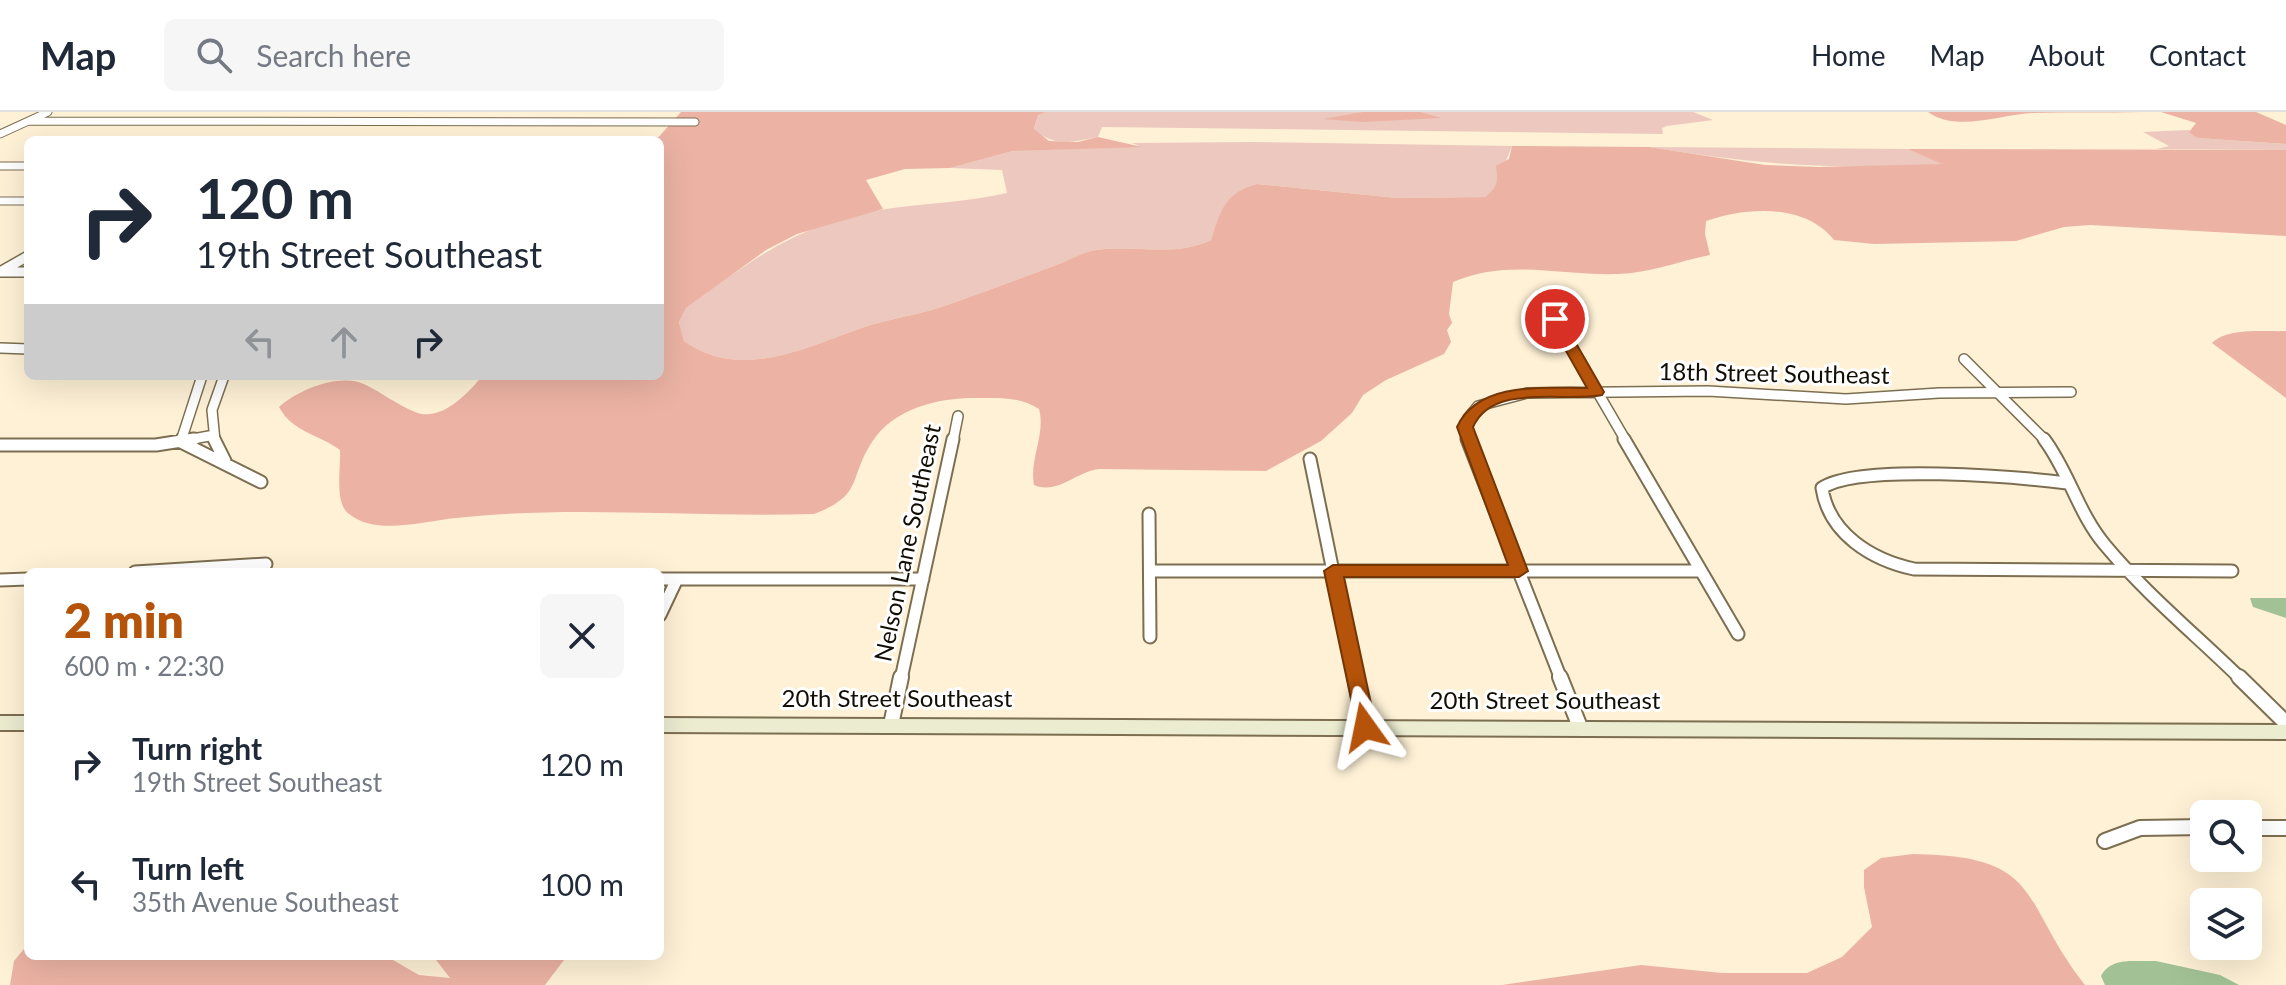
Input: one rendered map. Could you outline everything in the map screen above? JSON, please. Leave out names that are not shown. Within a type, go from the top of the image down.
[{"type":"street","points":[[0,134],[48,112]]},
{"type":"street","points":[[268,121],[284,112]]},
{"type":"street","points":[[408,121],[422,112]]},
{"type":"street","points":[[559,121],[569,112]]},
{"type":"street","points":[[656,122],[665,112]]},
{"type":"street","points":[[29,121],[695,122]]},
{"type":"street","points":[[0,126],[17,126]]},
{"type":"street","points":[[0,166],[24,166]]},
{"type":"street","points":[[0,201],[24,201]]},
{"type":"street","points":[[0,272],[24,258]]},
{"type":"street","points":[[0,272],[24,272]]},
{"type":"street","points":[[1541,295],[1738,634]]},
{"type":"street","points":[[0,348],[24,349]]},
{"type":"street","points":[[1964,359],[2036,427],[2055,453],[2079,508],[2130,571],[2286,723]]},
{"type":"street","points":[[181,442],[201,380]]},
{"type":"street","points":[[222,380],[212,404],[209,436],[225,462]]},
{"type":"street","name":"18th Street Southeast","points":[[1519,571],[1466,436],[1468,418],[1478,406],[1527,393],[1708,391],[1820,399],[2071,392]]},
{"type":"street","name":"Nelson Lane Southeast","points":[[891,725],[958,416]]},
{"type":"street","points":[[0,445],[181,442],[209,436]]},
{"type":"street","points":[[181,442],[261,482]]},
{"type":"street","points":[[1310,459],[1365,727]]},
{"type":"street","points":[[2067,483],[2016,477],[1865,476],[1835,479],[1822,488],[1822,502],[1849,538],[1873,556],[1905,568],[2232,571]]},
{"type":"street","points":[[1149,514],[1150,637]]},
{"type":"street","points":[[200,568],[266,564]]},
{"type":"street","points":[[1150,571],[1701,571]]},
{"type":"street","points":[[1519,571],[1580,727]]},
{"type":"street","points":[[0,580],[24,579]]},
{"type":"street","points":[[664,579],[923,579]]},
{"type":"street","points":[[664,607],[677,579]]},
{"type":"street","points":[[0,723],[24,723]]},
{"type":"street","name":"20th Street Southeast","points":[[664,725],[2286,732]]},
{"type":"street","points":[[2105,841],[2118,832],[2135,827],[2190,827]]},
{"type":"street","points":[[2262,828],[2286,828]]},
{"type":"shaded area","points":[[681,112],[1046,112],[1038,115],[1034,129],[1049,141],[1078,142],[1098,137],[1142,147],[1013,151],[950,168],[905,169],[866,180],[883,209],[797,234],[766,250],[686,308],[679,322],[684,341],[706,353],[728,359],[751,360],[797,351],[864,327],[942,307],[1091,251],[1197,245],[1211,240],[1225,204],[1238,192],[1257,184],[1397,198],[1485,197],[1496,184],[1496,166],[1509,159],[1512,146],[1649,147],[1765,165],[1819,167],[1942,164],[1907,149],[2286,150],[2286,236],[2090,225],[2064,227],[2016,241],[1874,244],[1834,240],[1822,228],[1791,214],[1774,211],[1739,213],[1706,221],[1705,234],[1710,255],[1618,274],[1515,269],[1474,275],[1453,282],[1449,314],[1452,323],[1447,330],[1451,342],[1444,354],[1386,380],[1363,395],[1352,413],[1321,441],[1266,471],[1099,469],[1051,487],[1034,485],[1041,419],[1039,409],[1008,399],[961,398],[918,407],[892,421],[872,442],[848,493],[830,507],[814,514],[545,512],[387,526],[360,521],[349,514],[341,502],[340,450],[299,428],[279,407],[308,389],[332,382],[356,382],[425,414],[444,410],[479,380],[664,380],[664,136],[660,136]]},
{"type":"shaded area","points":[[1363,112],[1420,112],[1441,118],[1362,122],[1323,119]]},
{"type":"shaded area","points":[[1693,112],[1713,120],[1667,126],[1662,128],[1663,134],[1102,127],[1098,137],[1064,142],[1050,139],[1034,130],[1038,114]]},
{"type":"shaded area","points":[[1928,112],[2141,112],[2033,113],[1966,122],[1940,118]]},
{"type":"shaded area","points":[[2161,112],[2256,112],[2286,125],[2286,144],[2197,138],[2189,132],[2196,123]]},
{"type":"shaded area","points":[[2189,130],[2197,138],[2286,144],[2286,150],[2156,149],[2169,146],[2143,132]]},
{"type":"shaded area","points":[[1132,143],[1512,146],[1494,191],[1485,197],[1397,198],[1257,184],[1238,192],[1225,204],[1211,240],[1197,245],[1091,251],[942,307],[864,327],[774,357],[728,359],[706,353],[684,341],[679,322],[686,308],[756,258],[803,233],[828,223],[886,209],[1007,193],[1002,170],[950,168],[1013,151],[1139,146]]},
{"type":"shaded area","points":[[1649,147],[1907,149],[1943,164],[1869,167],[1796,164],[1723,158]]},
{"type":"shaded area","points":[[2286,331],[2286,398],[2212,343],[2237,332]]},
{"type":"shaded area","points":[[2250,598],[2286,598],[2286,618],[2253,607]]},
{"type":"shaded area","points":[[1913,854],[1987,863],[2008,874],[2024,888],[2085,985],[1502,985],[1641,965],[1722,973],[1807,973],[1842,957],[1872,927],[1864,870],[1881,858]]},
{"type":"shaded area","points":[[24,949],[24,960],[393,960],[419,975],[450,978],[436,960],[564,960],[545,985],[10,985],[14,961]]},
{"type":"shaded area","points":[[2156,961],[2220,975],[2239,985],[2105,985],[2101,976],[2111,965],[2118,963]]},
{"type":"route","points":[[1365,727],[1333,571],[1519,571],[1465,427],[1478,406],[1507,396],[1597,392],[1555,319]]}]
